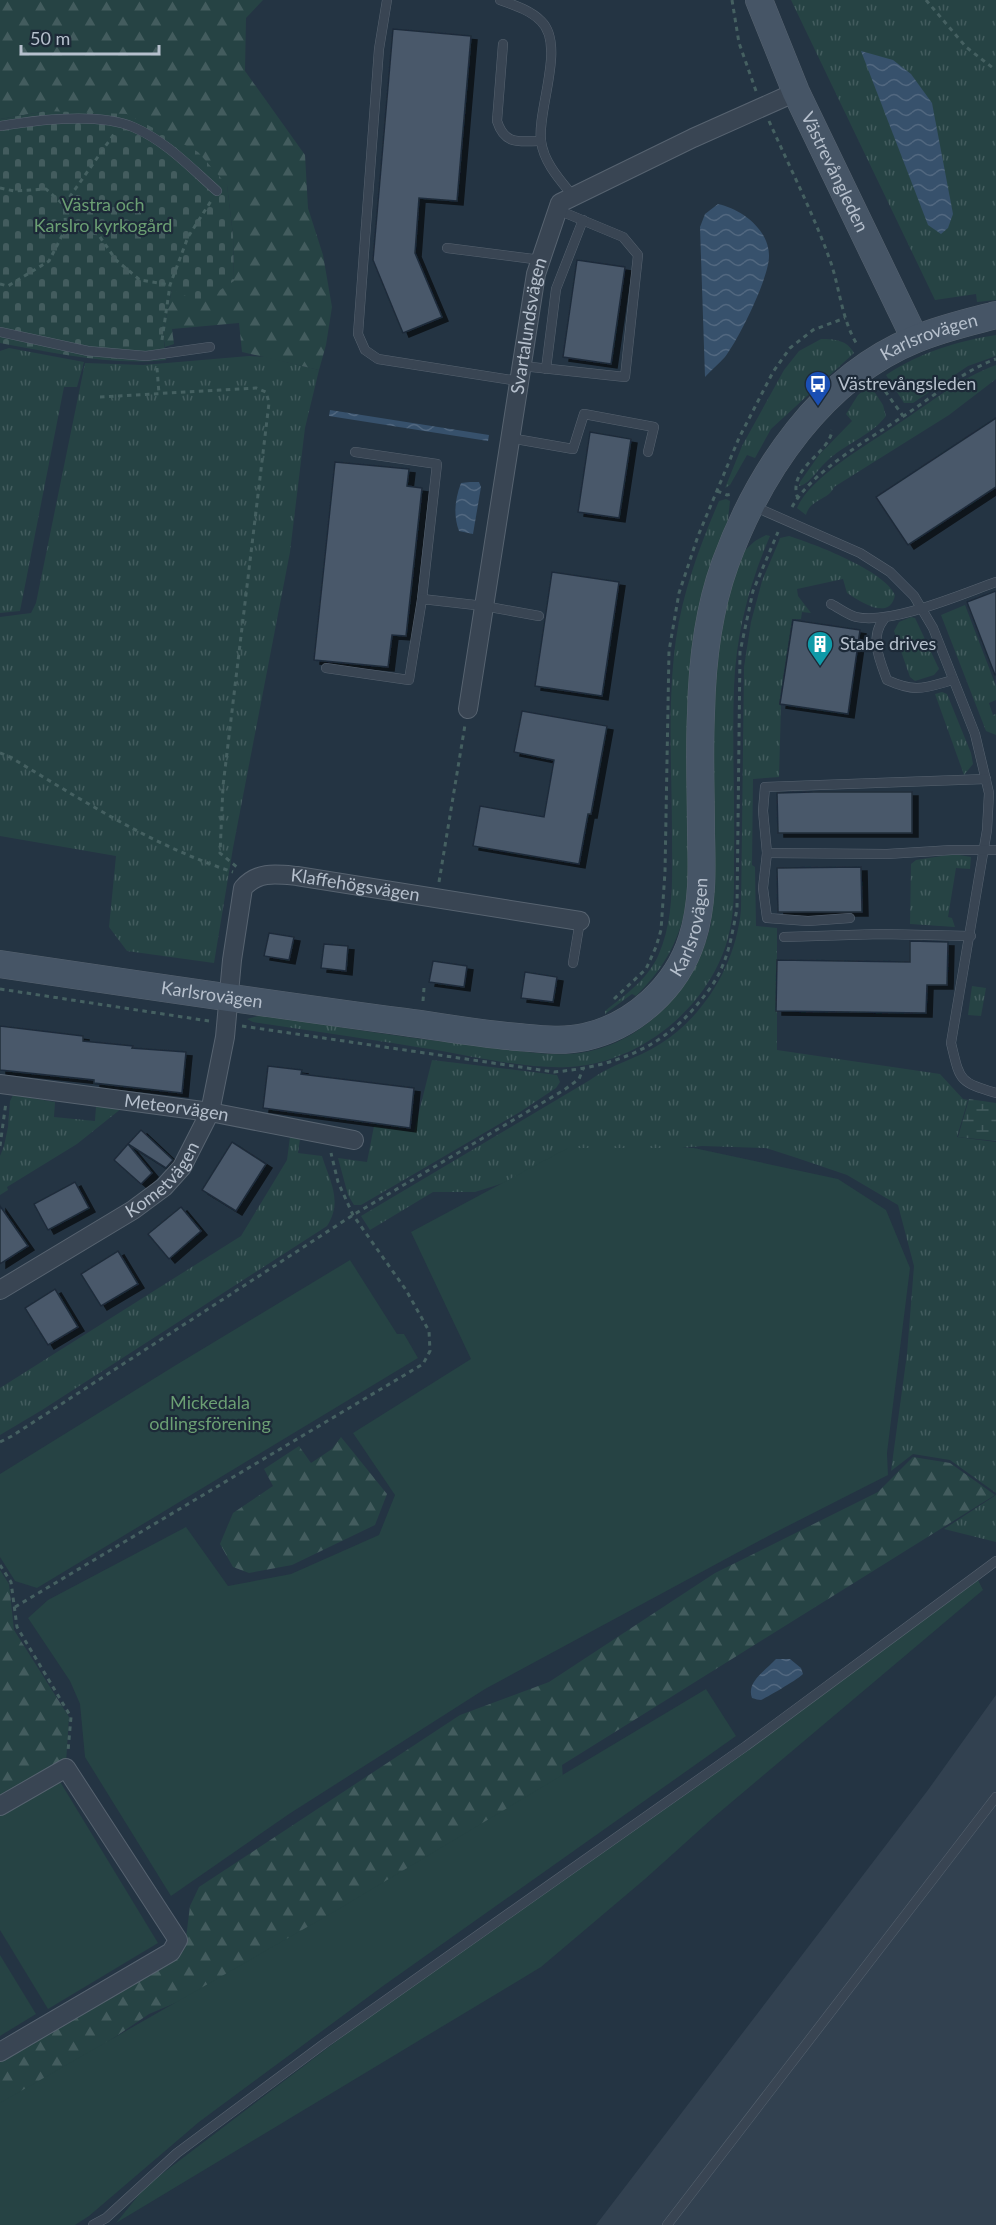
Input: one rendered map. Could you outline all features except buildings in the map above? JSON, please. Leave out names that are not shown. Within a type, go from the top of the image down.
[{"type":"street","name":"Västrevångleden","points":[[759,0],[796,92],[915,339]]},
{"type":"street","name":"Svartalundsvägen","points":[[468,709],[536,274],[560,203],[693,138],[796,92]]},
{"type":"street","name":"Karlsrovägen","points":[[0,964],[227,1011],[554,1040],[574,1039],[605,1031],[626,1021],[659,995],[682,964],[692,942],[702,877],[703,665],[710,624],[743,498],[818,407],[865,368],[915,339],[962,323],[996,315]]},
{"type":"street","name":"Klaffehögsvägen","points":[[250,880],[269,874],[297,876],[580,921]]},
{"type":"street","points":[[227,1011],[243,888],[250,880]]},
{"type":"street","name":"Kometvägen","points":[[0,1290],[133,1210],[164,1186],[182,1167],[210,1112],[227,1011]]},
{"type":"street","name":"Meteorvägen","points":[[4,1084],[210,1112],[354,1140]]},
{"type":"street","points":[[0,1806],[66,1768],[178,1940],[171,1952],[0,2052]]},
{"type":"lane","points":[[387,0],[379,49],[358,334],[365,350],[378,359],[520,374],[546,369],[625,378],[638,255],[623,237],[558,210]]},
{"type":"lane","points":[[500,0],[521,7],[541,21],[550,34],[550,68],[541,117],[541,141],[544,154],[554,172],[573,196]]},
{"type":"lane","points":[[503,44],[497,122],[500,131],[505,137],[515,141],[541,141]]},
{"type":"lane","points":[[0,126],[32,121],[79,119],[122,123],[170,149],[217,191]]},
{"type":"lane","points":[[546,369],[556,289],[583,220]]},
{"type":"lane","points":[[447,248],[541,260]]},
{"type":"lane","points":[[0,332],[88,351],[146,356],[210,347]]},
{"type":"lane","points":[[510,438],[573,449],[584,414],[654,427],[648,452]]},
{"type":"lane","points":[[326,668],[409,680],[422,599],[437,464],[355,452]]},
{"type":"lane","points":[[743,498],[784,521],[860,553],[890,572],[914,596],[933,628],[975,735],[989,794],[984,849],[951,1043],[959,1076],[970,1086],[996,1093]]},
{"type":"lane","points":[[831,604],[856,617],[884,619],[996,582]]},
{"type":"lane","points":[[422,599],[484,606],[539,616]]},
{"type":"lane","points":[[884,619],[879,625],[876,638],[879,658],[887,680],[905,688],[918,689],[953,680]]},
{"type":"lane","points":[[849,918],[808,921],[767,918],[763,888],[767,853],[763,811],[765,787],[986,779]]},
{"type":"lane","points":[[767,853],[887,854],[996,850]]},
{"type":"lane","points":[[573,963],[580,921]]},
{"type":"lane","points":[[784,937],[881,934],[970,936]]},
{"type":"lane","points":[[93,2225],[106,2218],[177,2153],[307,2056],[478,1933],[746,1746],[996,1562]]},
{"type":"lane","points":[[667,2225],[996,1797]]},
{"type":"path","points":[[732,0],[739,43],[749,75],[830,262],[845,318],[859,348]]},
{"type":"path","points":[[926,0],[966,47],[996,68]]},
{"type":"path","points":[[0,284],[8,286],[49,261],[66,228],[64,206],[122,123]]},
{"type":"path","points":[[0,188],[14,191],[46,189],[64,206]]},
{"type":"path","points":[[159,394],[161,335],[170,285],[188,237],[217,191]]},
{"type":"path","points":[[66,228],[98,234],[116,260],[140,280],[170,285]]},
{"type":"path","points":[[612,1002],[646,969],[662,930],[669,651],[679,593],[698,536],[739,438],[773,372],[790,348],[813,330],[845,318]]},
{"type":"path","points":[[0,989],[227,1011],[486,1063],[554,1072],[583,1070],[606,1064],[650,1046],[681,1024],[709,990],[722,969],[732,938],[737,909],[741,652],[753,591],[784,521],[798,499],[829,468],[961,375],[996,359]]},
{"type":"path","points":[[879,383],[903,416]]},
{"type":"path","points":[[100,397],[256,388],[266,392],[269,403],[223,786],[220,853],[250,880]]},
{"type":"path","points":[[798,499],[794,490],[795,484],[806,465],[832,437],[832,430]]},
{"type":"path","points":[[717,492],[743,498]]},
{"type":"path","points":[[436,898],[468,709]]},
{"type":"path","points":[[0,753],[121,822],[194,860],[250,880]]},
{"type":"path","points":[[0,1442],[353,1215],[564,1090],[579,1079],[583,1070]]},
{"type":"path","points":[[0,1146],[4,1084]]},
{"type":"path","points":[[15,1607],[423,1364],[430,1351],[429,1331],[406,1290],[353,1215],[338,1182],[330,1156],[334,1136]]},
{"type":"path","points":[[0,1565],[11,1582],[17,1626],[71,1716],[66,1768]]},
{"type":"shaded area","points":[[996,1695],[996,2225],[596,2225],[928,1790]]},
{"type":"green space","points":[[0,0],[263,0],[246,18],[245,71],[305,155],[308,208],[323,255],[332,307],[326,345],[319,370],[242,352],[239,323],[172,329],[174,344],[165,347],[163,333],[172,289],[234,280],[233,235],[227,185],[47,111],[0,119]]},
{"type":"green space","points":[[791,0],[996,0],[996,300],[977,302],[976,294],[935,300]]},
{"type":"green space","name":"Västra och Karslro kyrkogård","points":[[47,111],[127,114],[198,152],[227,185],[233,235],[234,281],[200,303],[172,289],[163,333],[166,360],[103,360],[0,343],[0,119]]},
{"type":"green space","points":[[996,335],[996,356],[968,366],[913,403],[904,403],[886,375],[912,360],[939,349]]},
{"type":"green space","points":[[821,339],[840,341],[848,345],[854,353],[771,429],[755,458],[747,455],[730,485],[725,488],[742,446],[784,370],[799,351]]},
{"type":"green space","points":[[9,348],[84,362],[77,387],[64,387],[20,611],[0,613],[0,351]]},
{"type":"green space","points":[[249,356],[266,357],[319,370],[305,428],[290,552],[233,848],[214,963],[127,951],[109,927],[116,856],[0,836],[0,617],[31,613],[36,603],[85,363],[143,365]]},
{"type":"green space","points":[[996,365],[996,379],[949,415],[834,487],[828,495],[811,506],[806,515],[797,508],[814,484],[842,462],[958,384]]},
{"type":"green space","points":[[870,385],[883,405],[886,416],[873,429],[833,456],[810,480],[799,486],[819,455],[852,421],[846,414],[858,395]]},
{"type":"green space","points":[[726,499],[730,501],[728,520],[712,565],[688,896],[685,911],[671,951],[647,985],[636,996],[632,994],[605,1014],[605,1011],[635,986],[653,965],[667,927],[672,881],[671,712],[676,639],[683,603],[699,551],[719,501]]},
{"type":"green space","points":[[766,535],[770,536],[745,610],[735,668],[734,887],[731,925],[720,960],[707,984],[670,1026],[647,1042],[622,1055],[595,1063],[552,1067],[502,1062],[253,1022],[247,1019],[262,1015],[530,1053],[569,1054],[595,1050],[619,1041],[641,1028],[661,1012],[678,993],[692,971],[711,924],[715,662],[730,588],[744,551]]},
{"type":"green space","points":[[789,536],[863,567],[877,576],[895,595],[892,603],[881,608],[866,604],[847,593],[843,579],[797,589],[798,596],[811,613],[802,612],[801,619],[792,619],[779,704],[781,706],[779,777],[753,779],[752,865],[755,867],[756,926],[777,928],[777,1050],[940,1074],[963,1099],[968,1100],[957,1137],[996,1142],[996,1493],[950,1460],[913,1454],[891,1471],[907,1354],[914,1266],[898,1205],[847,1175],[766,1148],[702,1146],[651,1151],[523,1177],[475,1192],[433,1192],[370,1230],[361,1216],[598,1074],[660,1044],[691,1019],[716,986],[733,949],[741,910],[744,667],[751,622],[762,581],[780,538]]},
{"type":"green space","points":[[965,605],[996,686],[996,700],[989,703],[993,715],[996,714],[996,735],[986,731],[941,615]]},
{"type":"green space","points":[[911,617],[915,618],[939,669],[934,675],[915,681],[910,677],[894,631],[899,622]]},
{"type":"green space","points":[[942,692],[947,694],[971,753],[973,764],[964,775],[935,694]]},
{"type":"green space","points":[[954,854],[971,857],[970,869],[956,868],[948,917],[952,918],[955,927],[910,924],[911,864],[916,860]]},
{"type":"green space","points":[[972,986],[986,988],[981,1016],[968,1015]]},
{"type":"green space","points":[[432,1060],[557,1075],[560,1082],[556,1088],[520,1112],[361,1205],[354,1205],[348,1195],[338,1158],[367,1162],[374,1126],[414,1132]]},
{"type":"green space","points":[[13,1095],[55,1102],[54,1117],[95,1121],[96,1106],[122,1108],[77,1144],[7,1187],[8,1190],[0,1195],[0,1156],[4,1146],[10,1101]]},
{"type":"green space","points":[[969,1099],[996,1103],[996,1141],[958,1137]]},
{"type":"green space","points":[[290,1137],[300,1139],[298,1153],[322,1156],[335,1200],[332,1217],[327,1226],[0,1435],[0,1388],[241,1236],[287,1160]]},
{"type":"green space","points":[[568,1148],[694,1148],[838,1179],[886,1210],[910,1268],[887,1453],[888,1475],[772,1534],[485,1689],[289,1814],[171,1896],[85,1757],[80,1704],[70,1681],[28,1618],[48,1600],[186,1527],[228,1586],[291,1574],[379,1535],[395,1495],[353,1433],[471,1359],[411,1232]]},
{"type":"green space","name":"Mickedala odlingsförening","points":[[350,1260],[397,1334],[404,1334],[418,1358],[37,1588],[15,1581],[0,1557],[0,1474]]},
{"type":"green space","points":[[341,1437],[387,1494],[375,1525],[292,1565],[249,1573],[233,1567],[220,1544],[233,1513],[273,1486],[264,1469],[299,1446],[311,1463],[332,1449]]},
{"type":"green space","points":[[913,1457],[950,1463],[995,1495],[562,1765],[565,1806],[213,1987],[149,2014],[0,2115],[0,2061],[121,1992],[186,1938],[190,1906],[199,1887],[460,1715],[549,1682],[715,1573],[878,1492]]},
{"type":"green space","points":[[996,1495],[996,1542],[944,1529]]},
{"type":"green space","points":[[0,1570],[9,1584],[14,1630],[69,1717],[66,1763],[0,1802]]},
{"type":"green space","points":[[978,1580],[983,1590],[714,1817],[541,1967],[116,2223],[146,2186],[359,2024],[702,1783]]},
{"type":"green space","points":[[706,1689],[736,1736],[383,1986],[199,2122],[89,2216],[75,2225],[0,2225],[0,2103],[337,1910]]},
{"type":"green space","points":[[59,1780],[158,1943],[48,2009],[0,1930],[0,1816]]},
{"type":"green space","points":[[0,1955],[36,2014],[0,2036]]},
{"type":"water","points":[[861,51],[893,60],[911,74],[932,103],[953,214],[948,228],[941,234],[928,225]]},
{"type":"water","points":[[718,204],[736,210],[759,229],[768,246],[769,256],[759,293],[745,323],[725,357],[705,377],[700,227],[705,214]]},
{"type":"water","points":[[330,410],[489,435],[488,441],[329,416]]},
{"type":"water","points":[[479,482],[481,487],[473,534],[459,531],[455,513],[461,483]]},
{"type":"water","points":[[776,1659],[790,1659],[801,1668],[803,1674],[761,1700],[752,1698],[754,1682]]},
{"type":"place","name":"Västrevångsleden","points":[[818,407]]},
{"type":"place","name":"Stabe drives","points":[[820,667]]}]
